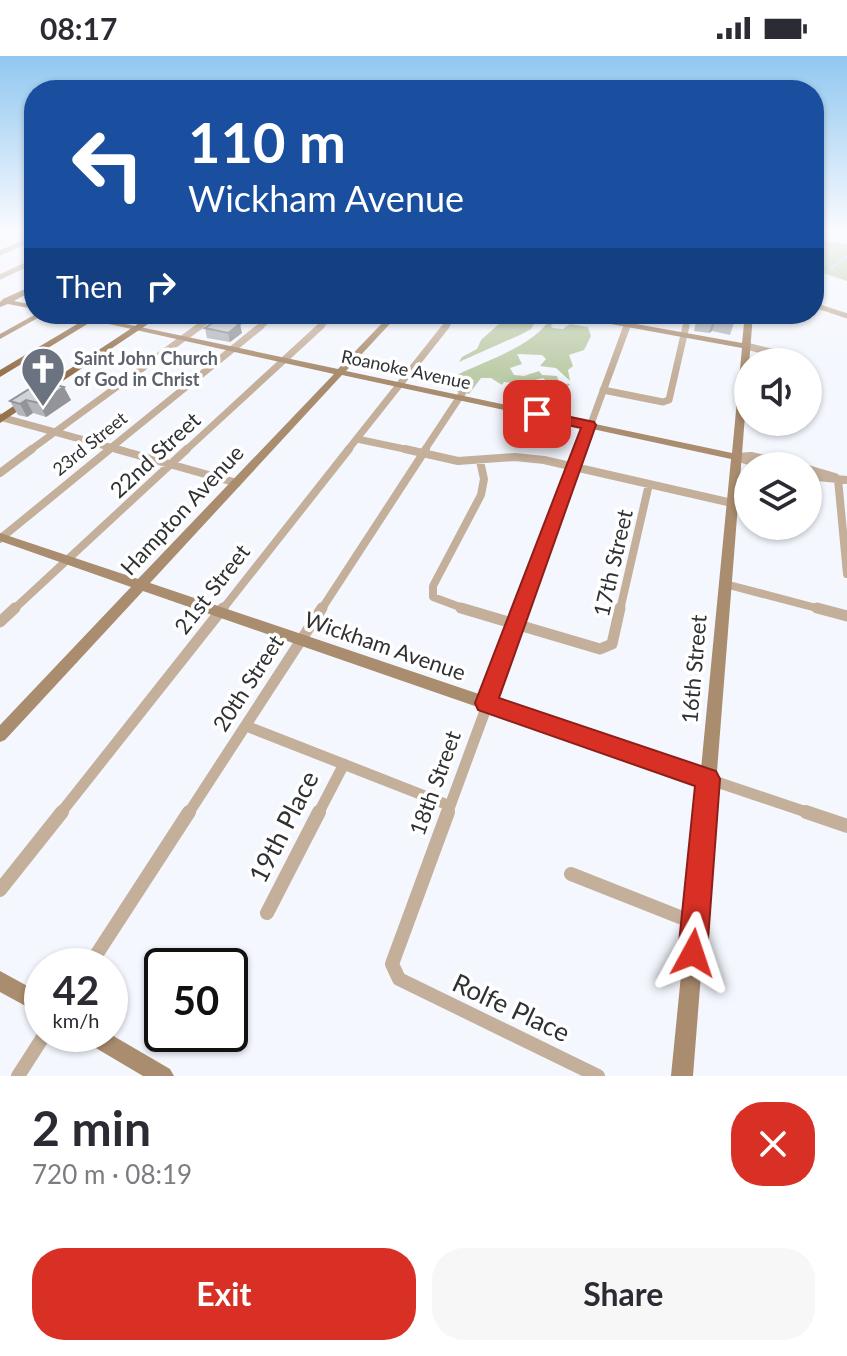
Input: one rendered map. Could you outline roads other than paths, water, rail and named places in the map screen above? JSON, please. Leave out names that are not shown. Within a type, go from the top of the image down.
[{"type":"main road","points":[[0,374],[83,324]]},
{"type":"main road","points":[[1,418],[144,324]]},
{"type":"street","points":[[3,302],[24,292]]},
{"type":"street","points":[[3,302],[24,305]]},
{"type":"street","points":[[824,308],[847,316]]},
{"type":"street","points":[[0,337],[24,324]]},
{"type":"street","name":"Roanoke Avenue","points":[[121,324],[734,457]]},
{"type":"street","points":[[0,473],[203,324]]},
{"type":"street","name":"23rd Street","points":[[1,538],[263,324]]},
{"type":"street","name":"22nd Street","points":[[0,622],[323,324]]},
{"type":"street","name":"Hampton Avenue","points":[[0,735],[386,324]]},
{"type":"street","name":"21st Street","points":[[0,890],[448,324]]},
{"type":"street","points":[[628,324],[754,348]]},
{"type":"street","name":"18th Street","points":[[404,983],[395,972],[393,954],[628,324]]},
{"type":"street","points":[[603,390],[668,402],[686,324]]},
{"type":"street","name":"16th Street","points":[[746,346],[748,324]]},
{"type":"street","name":"20th Street","points":[[101,948],[469,383]]},
{"type":"street","points":[[1,418],[237,483]]},
{"type":"street","points":[[357,439],[458,461],[524,458],[732,503]]},
{"type":"street","points":[[480,461],[484,479],[481,495],[431,593],[438,601],[515,624]]},
{"type":"street","points":[[822,473],[843,479]]},
{"type":"street","points":[[822,477],[843,479]]},
{"type":"street","points":[[843,479],[847,574]]},
{"type":"street","name":"16th Street","points":[[682,1076],[734,480]]},
{"type":"street","name":"17th Street","points":[[515,624],[600,649],[609,647],[649,484]]},
{"type":"street","name":"Wickham Avenue","points":[[1,538],[847,826]]},
{"type":"street","points":[[725,584],[847,616]]},
{"type":"street","points":[[246,726],[448,805]]},
{"type":"street","name":"19th Place","points":[[267,913],[344,764]]},
{"type":"street","points":[[571,874],[695,923]]},
{"type":"street","points":[[0,981],[24,995]]},
{"type":"street","name":"Rolfe Place","points":[[404,983],[598,1076]]},
{"type":"street","points":[[18,1076],[33,1052]]},
{"type":"street","points":[[122,1052],[163,1076]]},
{"type":"place","name":"Saint John Church of God in Christ","points":[[43,408]]}]
